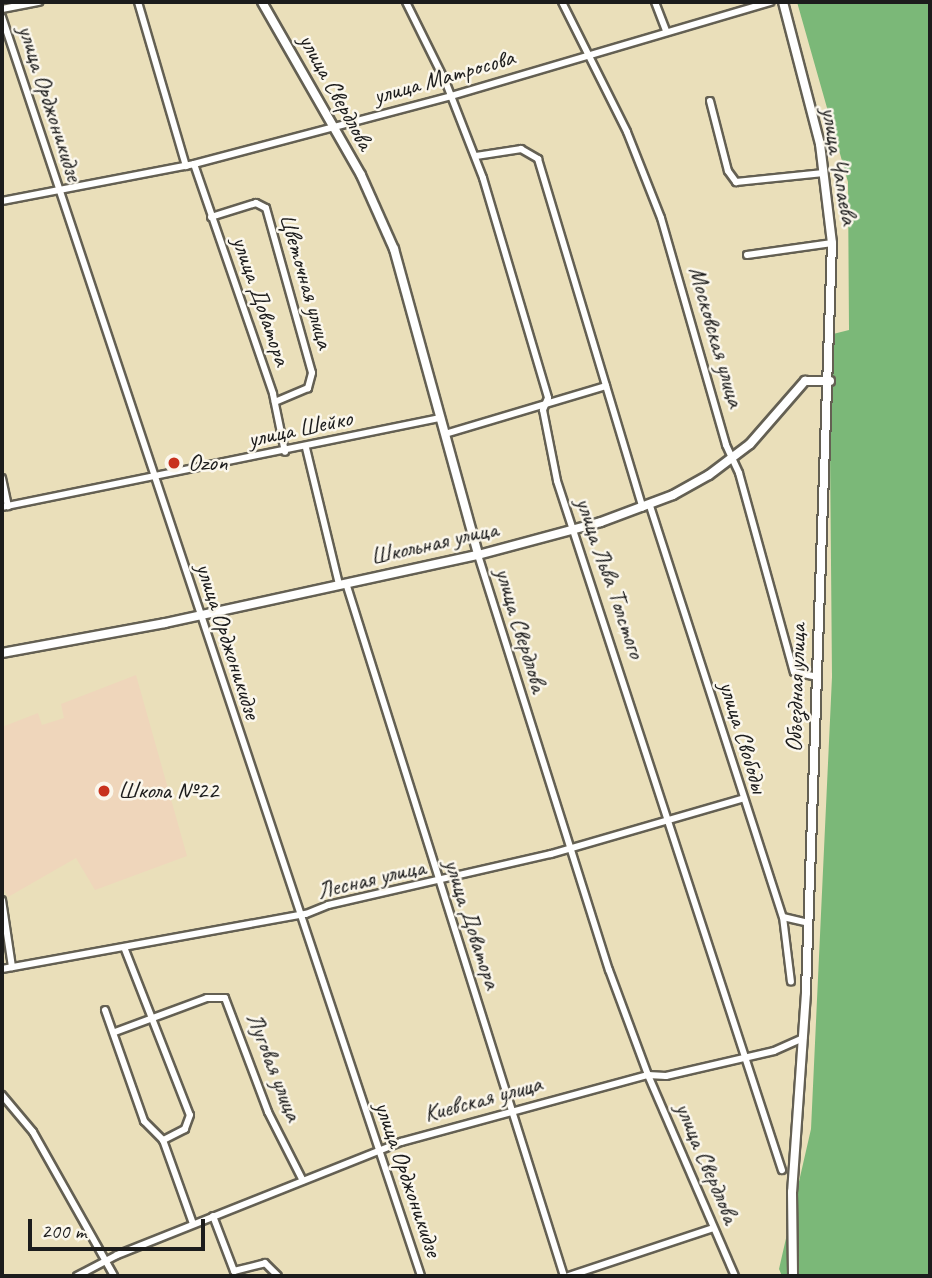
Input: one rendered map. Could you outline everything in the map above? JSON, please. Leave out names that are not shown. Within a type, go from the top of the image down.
[{"type":"street","points":[[2,9],[40,2]]},
{"type":"street","points":[[138,2],[186,166]]},
{"type":"street","name":"улица Свердлова","points":[[262,2],[333,124],[394,248],[478,555],[568,848],[648,1075],[735,1276]]},
{"type":"street","name":"улица Льва Толстого","points":[[405,2],[451,96],[476,156],[546,403],[544,410],[557,481],[671,821],[782,1170]]},
{"type":"street","name":"Московская улица","points":[[562,2],[648,182],[794,673],[817,677]]},
{"type":"street","points":[[655,2],[666,31]]},
{"type":"street","name":"улица Матросова","points":[[2,201],[194,164],[333,124],[451,96],[770,2]]},
{"type":"street","name":"улица Чапаева","points":[[783,2],[824,173],[832,243],[831,339]]},
{"type":"street","name":"улица Орджоникидзе","points":[[2,18],[298,915],[421,1276]]},
{"type":"street","points":[[710,101],[728,171],[737,182],[824,173]]},
{"type":"street","name":"улица Свободы","points":[[476,156],[521,149],[538,159],[606,386],[783,917],[791,982]]},
{"type":"street","name":"улица Доватора","points":[[194,164],[275,402],[285,452]]},
{"type":"street","name":"Цветочная улица","points":[[211,217],[257,203],[266,208],[312,373],[306,389],[275,402]]},
{"type":"street","points":[[747,255],[832,243]]},
{"type":"street","name":"Объездная улица","points":[[793,1276],[792,1192],[803,1038],[831,339]]},
{"type":"street","name":"Школьная улица","points":[[2,653],[199,615],[478,555],[575,530],[646,507],[732,458],[760,434],[805,381],[830,381]]},
{"type":"street","points":[[445,434],[606,386]]},
{"type":"street","name":"улица Шейко","points":[[5,507],[306,448],[441,418]]},
{"type":"street","name":"улица Доватора","points":[[306,448],[343,584],[566,1276]]},
{"type":"street","points":[[2,478],[5,507]]},
{"type":"street","name":"Лесная улица","points":[[2,969],[298,915],[439,883],[671,821],[742,799]]},
{"type":"street","points":[[2,900],[12,967]]},
{"type":"street","points":[[783,917],[808,923]]},
{"type":"street","points":[[124,947],[155,1020],[190,1115],[185,1129],[163,1140]]},
{"type":"street","name":"Луговая улица","points":[[115,1032],[155,1020],[207,998],[225,998],[268,1112],[303,1181]]},
{"type":"street","points":[[105,1010],[115,1032],[144,1121],[163,1140],[193,1224]]},
{"type":"street","name":"Киевская улица","points":[[77,1276],[193,1224],[378,1150],[648,1075],[666,1076],[746,1057],[803,1038]]},
{"type":"street","points":[[2,1095],[33,1132],[114,1276]]},
{"type":"street","points":[[213,1216],[234,1271],[265,1263],[278,1276]]},
{"type":"street","points":[[566,1276],[713,1228]]},
{"type":"shaded area","name":"Школа №22","points":[[136,675],[187,856],[95,890],[76,858],[8,897],[2,886],[2,727],[38,713],[42,725],[64,718],[61,704]]},
{"type":"green space","points":[[797,2],[930,2],[930,1276],[782,1276],[779,1269],[811,1129],[832,677],[829,335],[849,330],[848,182]]},
{"type":"place","name":"Ozon","points":[[174,463]]},
{"type":"place","name":"Школа №22","points":[[104,791]]}]
